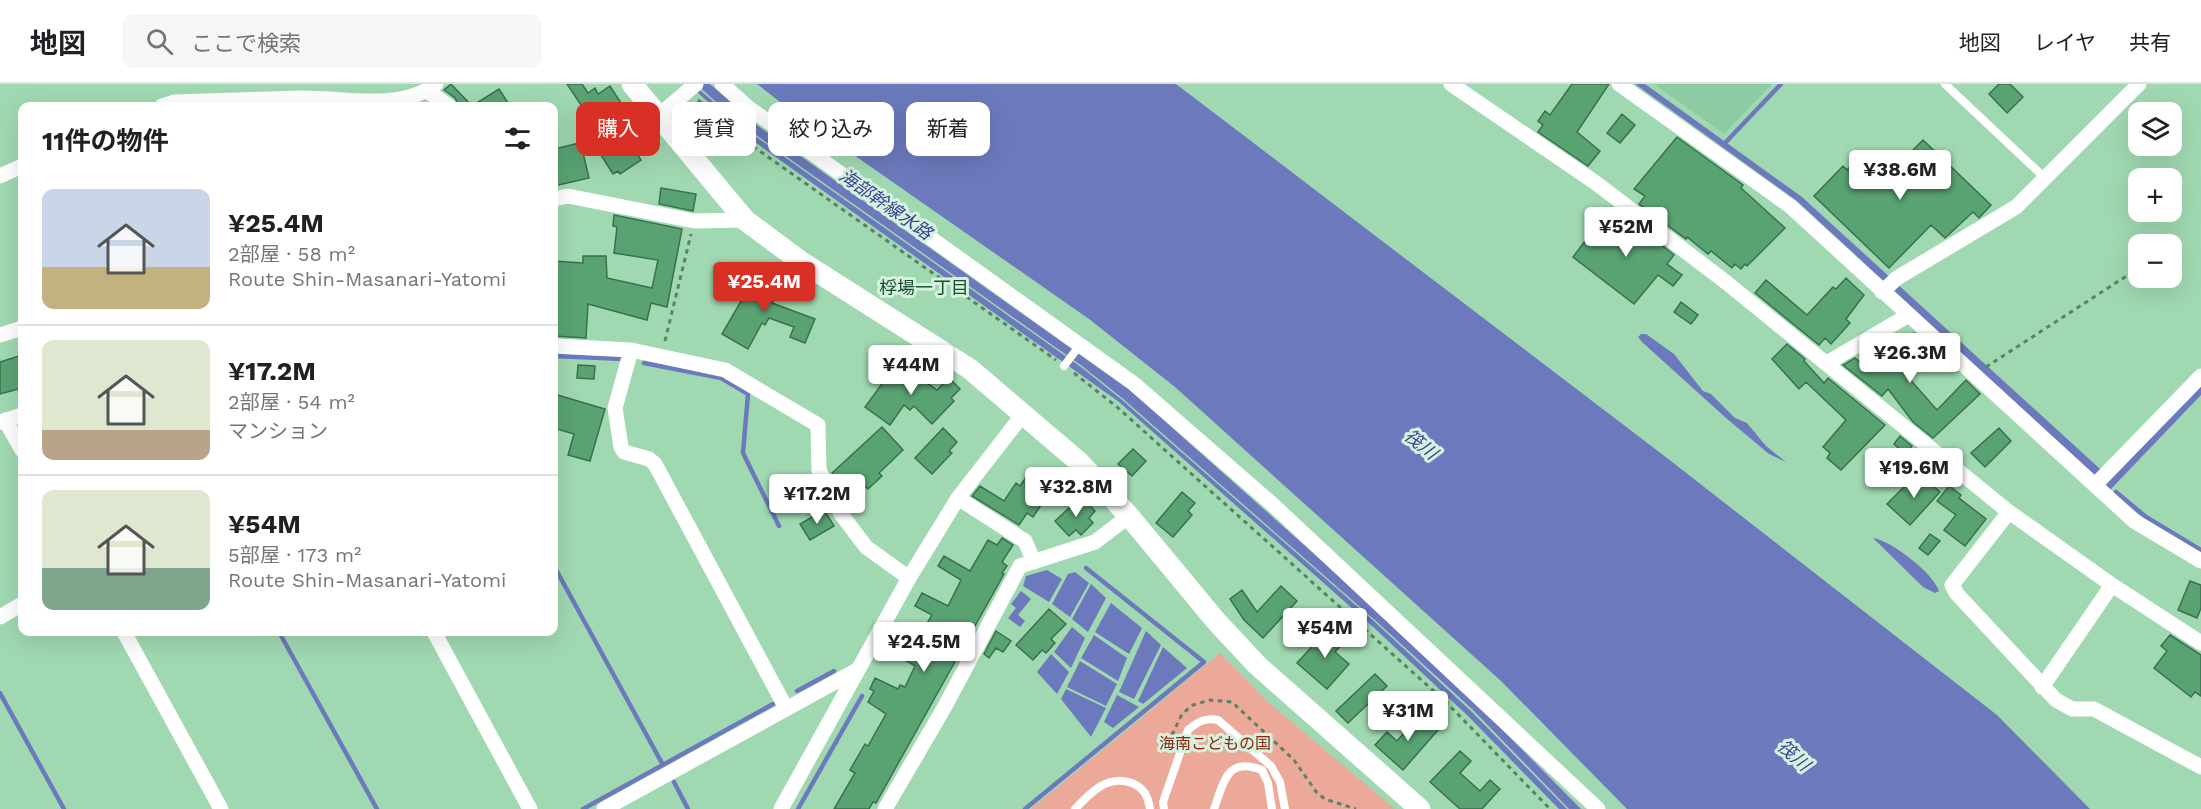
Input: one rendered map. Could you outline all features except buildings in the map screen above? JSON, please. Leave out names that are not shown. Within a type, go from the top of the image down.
[{"type":"main road","points":[[632,84],[647,102]]},
{"type":"main road","points":[[660,118],[745,220],[800,261],[970,369],[1079,462],[1129,516],[1216,621],[1257,665],[1420,809]]},
{"type":"street","points":[[294,84],[304,98]]},
{"type":"street","points":[[722,84],[749,108],[1134,383],[1271,502],[1598,809]]},
{"type":"street","points":[[1451,84],[1596,183],[1827,363],[2009,513],[2112,585],[2201,643]]},
{"type":"street","points":[[1619,84],[1790,206],[1884,290],[1907,316],[2100,480],[2134,521],[2201,561]]},
{"type":"street","points":[[1884,290],[1897,278],[2016,207],[2139,84]]},
{"type":"street","points":[[175,102],[304,98],[367,102],[431,88],[445,102]]},
{"type":"street","points":[[660,114],[692,88]]},
{"type":"street","points":[[0,176],[18,168]]},
{"type":"street","points":[[558,198],[568,196],[694,220],[745,220]]},
{"type":"street","points":[[1827,363],[1907,316]]},
{"type":"street","points":[[0,335],[18,329]]},
{"type":"street","points":[[558,346],[631,350],[724,370],[818,425],[819,470],[841,514],[866,547],[909,578]]},
{"type":"street","points":[[631,350],[615,408],[621,447],[624,452],[649,459],[655,464],[786,708]]},
{"type":"street","points":[[2100,480],[2201,376]]},
{"type":"street","points":[[781,809],[909,578],[958,498],[1024,413]]},
{"type":"street","points":[[18,416],[3,421],[18,444]]},
{"type":"street","points":[[958,498],[1025,541],[1034,562]]},
{"type":"street","points":[[2009,513],[1952,585],[1957,594],[2042,687],[2072,709],[2094,709],[2201,767]]},
{"type":"street","points":[[885,809],[944,708],[1020,566],[1095,542],[1129,516]]},
{"type":"street","points":[[2042,687],[2112,585]]},
{"type":"street","points":[[0,617],[18,606]]},
{"type":"street","points":[[126,636],[221,809]]},
{"type":"street","points":[[436,636],[530,809]]},
{"type":"street","points":[[604,809],[857,670]]},
{"type":"lane","points":[[1944,84],[2046,179]]},
{"type":"lane","points":[[1065,365],[1080,346]]},
{"type":"lane","points":[[1164,809],[1163,802],[1188,730],[1196,723],[1210,718],[1218,720],[1271,766],[1280,782],[1285,809]]},
{"type":"lane","points":[[1214,809],[1225,778],[1230,771],[1239,766],[1251,766],[1262,770],[1268,783],[1272,809]]},
{"type":"lane","points":[[1075,809],[1097,788],[1121,779],[1146,792],[1150,809]]},
{"type":"path","points":[[692,88],[744,140],[1065,365],[1117,407],[1424,682],[1550,809]]},
{"type":"path","points":[[661,357],[694,220]]},
{"type":"path","points":[[1988,366],[2128,275]]},
{"type":"shaded area","points":[[1654,84],[1772,84],[1724,134]]},
{"type":"green space","name":"海南こどもの国","points":[[1220,653],[1269,703],[1395,809],[1031,809]]},
{"type":"water","points":[[688,84],[693,84],[714,102],[708,102]]},
{"type":"water","points":[[696,84],[710,84],[731,102],[716,102]]},
{"type":"water","name":"筏川","points":[[757,84],[1176,84],[1667,458],[1997,715],[2090,809],[1627,809],[1501,681],[1175,387],[1089,319],[855,156],[894,156],[894,102],[780,102]]},
{"type":"water","points":[[1635,84],[1645,84],[1802,197],[2110,478],[2201,385],[2201,395],[2110,490],[1797,201]]},
{"type":"water","points":[[756,124],[768,133],[768,143],[756,135]]},
{"type":"water","points":[[756,137],[768,145],[768,151],[756,143]]},
{"type":"water","points":[[774,156],[783,156],[1081,367],[1121,399],[1375,622],[1471,711],[1567,809],[1559,809],[1468,716],[1371,625],[1119,402]]},
{"type":"water","points":[[786,156],[800,156],[1131,391],[1385,617],[1478,705],[1581,809],[1569,809],[1473,710],[1376,621],[1122,398],[1082,366]]},
{"type":"water","points":[[1646,334],[1674,354],[1703,391],[1711,394],[1735,418],[1747,423],[1766,446],[1786,462],[1769,454],[1726,418],[1642,342],[1638,337]]},
{"type":"water","points":[[1873,538],[1900,551],[1921,567],[1939,591],[1935,593],[1923,587]]},
{"type":"water","points":[[1047,570],[1062,579],[1049,602],[1023,586],[1026,576]]},
{"type":"water","points":[[1075,572],[1089,583],[1070,617],[1052,604],[1068,574]]},
{"type":"water","points":[[1091,584],[1106,598],[1088,632],[1072,619]]},
{"type":"water","points":[[1021,591],[1031,599],[1018,615],[1025,621],[1020,627],[1008,618],[1016,608],[1011,604]]},
{"type":"water","points":[[1111,603],[1142,628],[1129,654],[1095,632]]},
{"type":"water","points":[[1072,627],[1085,638],[1071,668],[1054,652]]},
{"type":"water","points":[[1146,631],[1161,645],[1134,699],[1119,692]]},
{"type":"water","points":[[1094,635],[1127,658],[1118,681],[1081,658]]},
{"type":"water","points":[[1163,647],[1187,668],[1143,704],[1138,701]]},
{"type":"water","points":[[1051,654],[1069,672],[1057,694],[1037,672]]},
{"type":"water","points":[[1080,661],[1117,684],[1106,706],[1067,687]]},
{"type":"water","points":[[1066,689],[1106,708],[1091,737],[1061,699]]},
{"type":"water","points":[[1117,695],[1139,707],[1113,728],[1104,722]]},
{"type":"waterway","points":[[1724,144],[1781,84]]},
{"type":"waterway","points":[[558,356],[623,359]]},
{"type":"waterway","points":[[644,363],[721,378],[748,394],[743,453],[779,526]]},
{"type":"waterway","points":[[2116,492],[2146,517],[2201,550]]},
{"type":"waterway","points":[[1025,809],[1204,662],[1086,568]]},
{"type":"waterway","points":[[558,573],[663,765]]},
{"type":"waterway","points":[[281,636],[377,809]]},
{"type":"waterway","points":[[797,691],[834,671]]},
{"type":"waterway","points":[[0,693],[64,809]]},
{"type":"waterway","points":[[798,809],[862,696]]},
{"type":"waterway","points":[[583,809],[773,704]]},
{"type":"waterway","points":[[674,782],[688,809]]},
{"type":"district","name":"桴場一丁目","points":[[924,287]]},
{"type":"water label","name":"海部幹線水路","points":[[886,204]]}]
